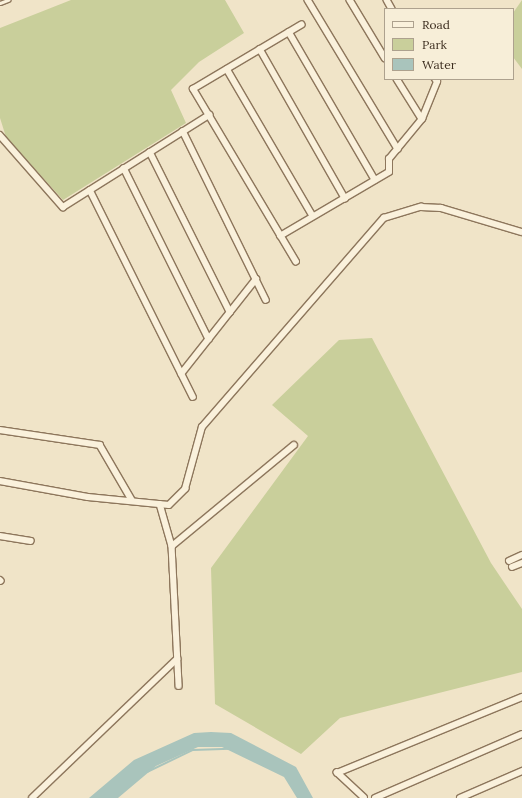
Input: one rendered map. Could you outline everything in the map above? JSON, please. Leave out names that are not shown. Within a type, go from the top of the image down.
[{"type":"street","points":[[308,0],[398,149]]},
{"type":"street","points":[[350,0],[384,56]]},
{"type":"street","points":[[296,262],[193,89],[301,25]]},
{"type":"street","points":[[289,32],[375,180]]},
{"type":"street","points":[[260,49],[345,198]]},
{"type":"street","points":[[227,69],[313,216]]},
{"type":"street","points":[[398,80],[422,119]]},
{"type":"street","points":[[280,236],[389,172],[389,159],[422,119],[437,82],[436,80]]},
{"type":"street","points":[[0,135],[63,207],[208,115]]},
{"type":"street","points":[[183,131],[266,300]]},
{"type":"street","points":[[150,152],[230,312]]},
{"type":"street","points":[[124,168],[208,339]]},
{"type":"street","points":[[90,190],[193,397]]},
{"type":"street","points":[[0,481],[88,497],[132,500],[169,505],[185,489],[202,427],[384,218],[420,207],[441,208],[522,232]]},
{"type":"street","points":[[182,374],[256,279]]},
{"type":"street","points":[[0,430],[100,445],[132,500]]},
{"type":"street","points":[[172,546],[294,445]]},
{"type":"street","points":[[160,504],[172,546],[179,686]]},
{"type":"street","points":[[0,536],[32,541]]},
{"type":"street","points":[[509,561],[522,555]]},
{"type":"street","points":[[512,567],[522,563]]},
{"type":"street","points":[[32,798],[178,659]]},
{"type":"street","points":[[364,798],[337,772],[522,697]]},
{"type":"street","points":[[375,798],[522,734]]},
{"type":"street","points":[[460,798],[522,771]]},
{"type":"lane","points":[[0,3],[8,0]]},
{"type":"green space","points":[[71,0],[225,0],[244,33],[199,62],[171,90],[186,123],[63,200],[6,137],[0,118],[0,28]]},
{"type":"green space","points":[[522,0],[522,69],[514,58],[514,12]]},
{"type":"green space","points":[[372,338],[491,563],[522,609],[522,672],[340,718],[301,754],[215,704],[211,568],[308,436],[272,405],[339,340]]},
{"type":"water","points":[[194,733],[231,733],[296,767],[313,798],[297,798],[284,777],[222,747],[198,747],[156,766],[118,798],[89,798],[134,760]]},
{"type":"waterway","points":[[147,772],[193,750],[230,749]]}]
